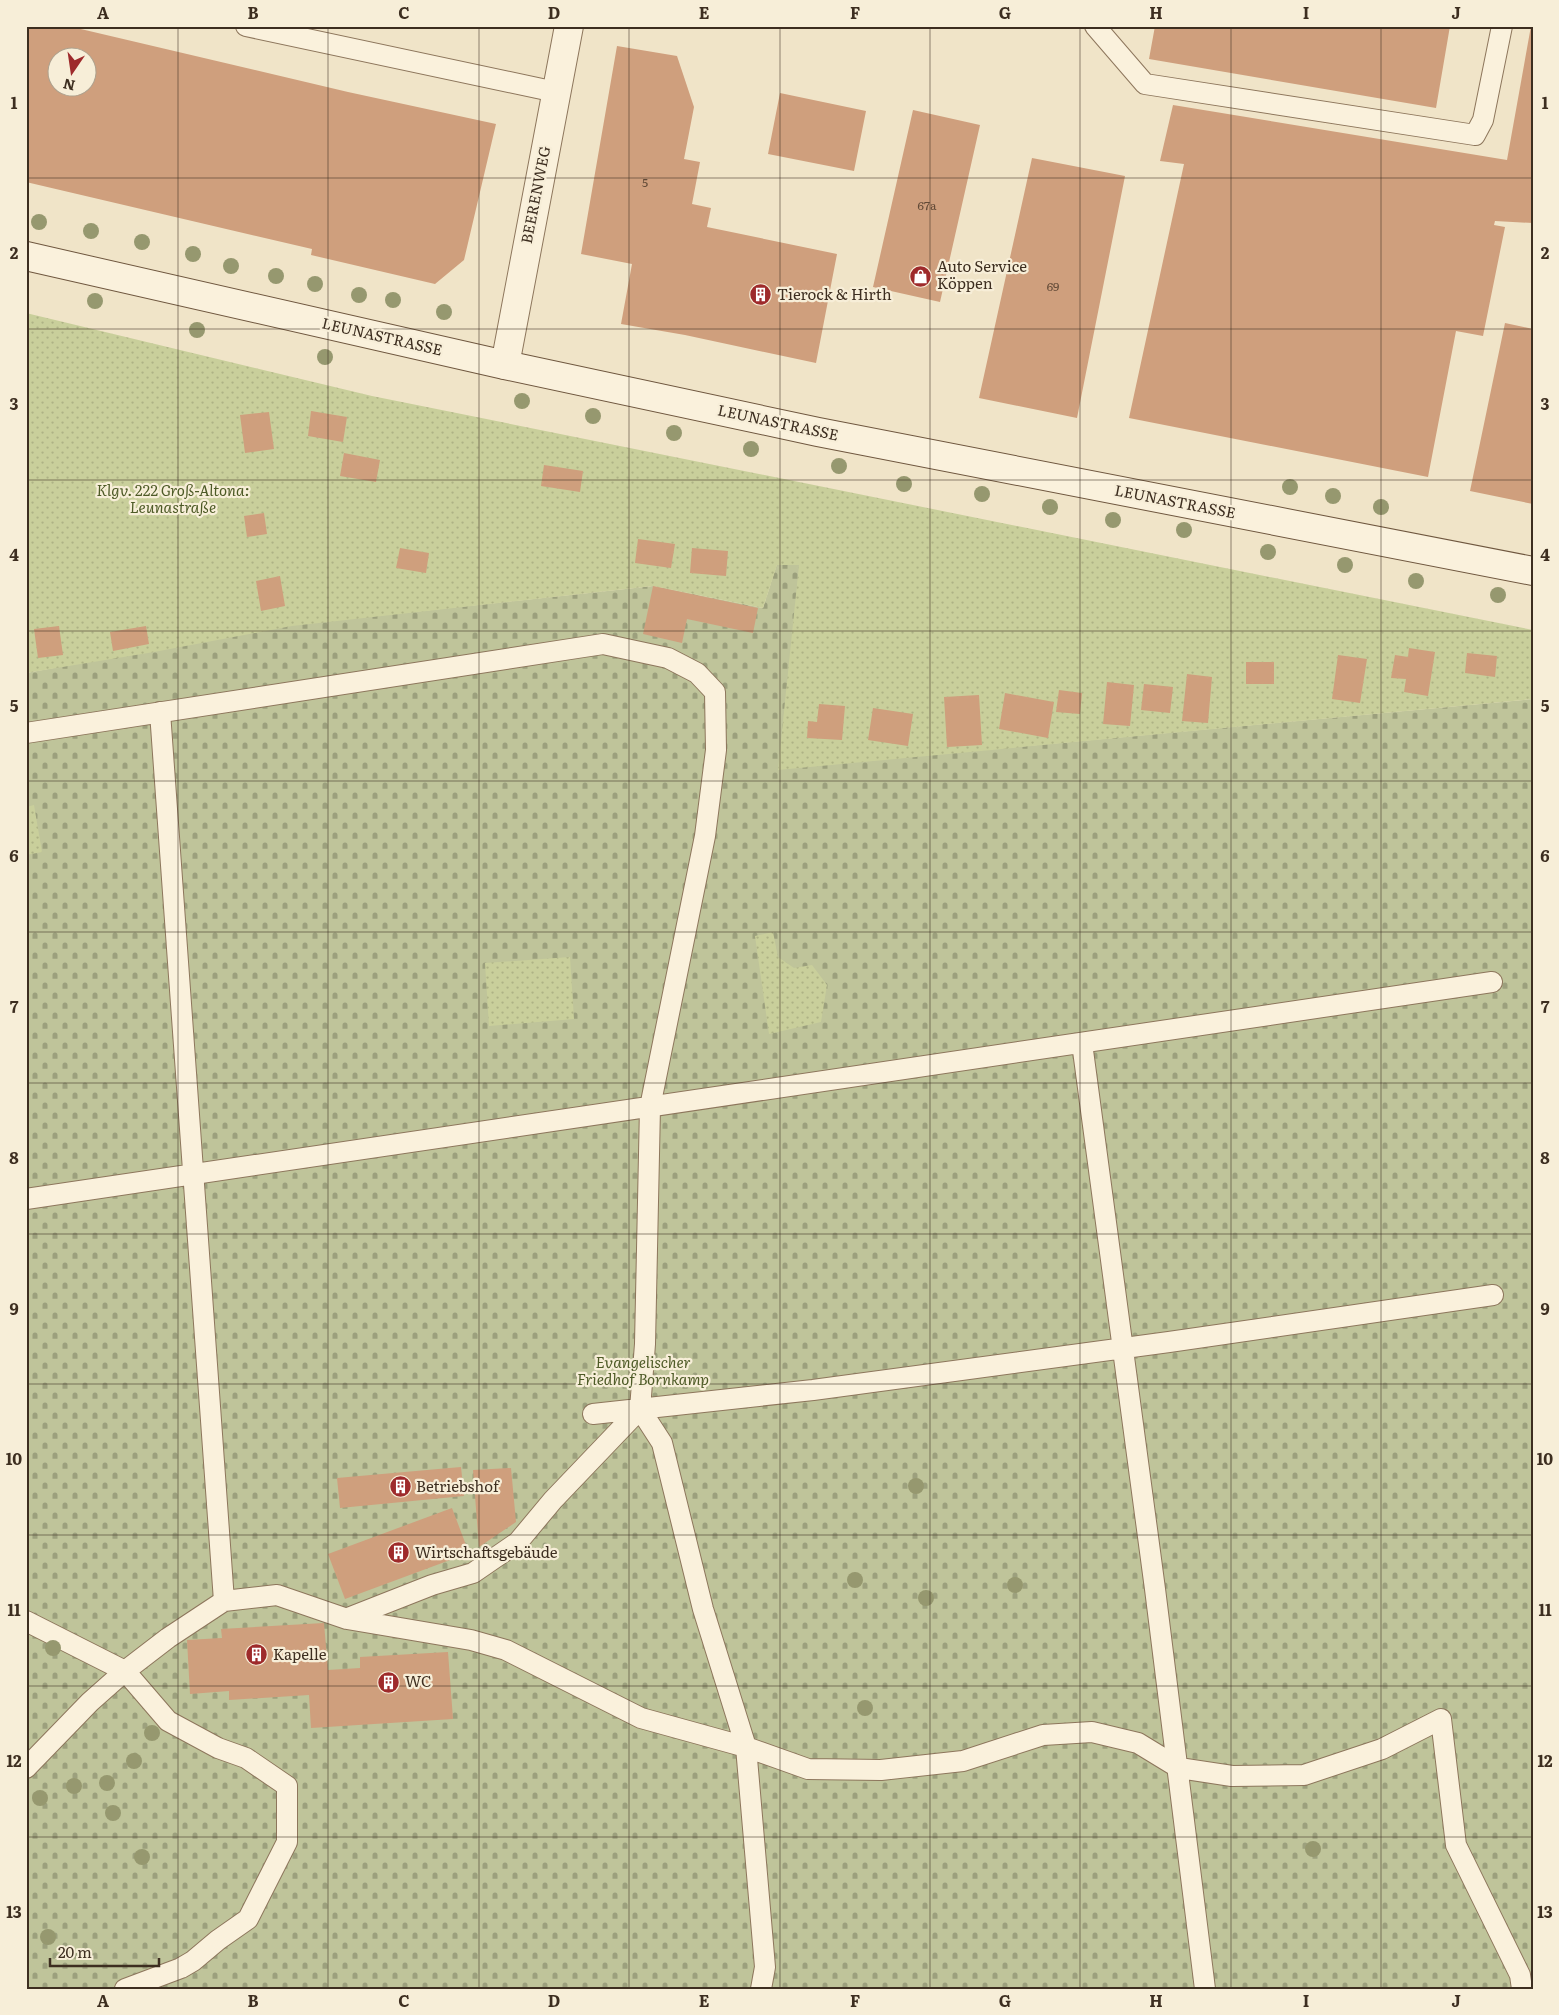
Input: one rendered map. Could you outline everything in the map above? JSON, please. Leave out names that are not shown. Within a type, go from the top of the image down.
[{"type":"street","name":"BEERENWEG","points":[[505,365],[569,26]]},
{"type":"street","name":"LEUNASTRASSE","points":[[26,256],[505,365],[818,432],[1533,571]]},
{"type":"lane","points":[[246,26],[556,92]]},
{"type":"lane","points":[[1095,26],[1145,84],[1474,135],[1483,120],[1502,26]]},
{"type":"lane","points":[[26,733],[603,644],[668,658],[697,673],[715,692],[716,750],[705,836],[650,1107],[645,1344],[640,1409],[662,1443],[703,1610],[746,1747],[764,1967],[761,1989]]},
{"type":"lane","points":[[160,712],[182,992],[193,1175],[224,1601]]},
{"type":"lane","points":[[26,1199],[1492,982]]},
{"type":"lane","points":[[1082,1042],[1179,1768],[1205,1989]]},
{"type":"lane","points":[[592,1414],[813,1390],[1493,1295]]},
{"type":"lane","points":[[347,1619],[432,1585],[473,1573],[518,1542],[553,1500],[640,1409]]},
{"type":"lane","points":[[26,1768],[79,1712],[125,1671],[168,1638],[224,1601],[277,1595],[347,1619],[471,1640],[506,1650],[641,1718],[746,1747],[808,1769],[880,1770],[963,1761],[1043,1735],[1092,1732],[1138,1743],[1179,1768],[1232,1776],[1304,1775],[1382,1749],[1442,1719],[1456,1845],[1520,1975],[1522,1989]]},
{"type":"lane","points":[[26,1621],[125,1671],[168,1722],[218,1748],[246,1758],[286,1786],[288,1842],[248,1919],[181,1968],[125,1989]]},
{"type":"green space","name":"Klgv. 222 Groß-Altona: Leunastraße","points":[[26,313],[372,396],[1533,630],[1533,699],[778,770],[799,565],[777,565],[763,608],[653,586],[292,626],[154,652],[26,673]]},
{"type":"green space","name":"Evangelischer Friedhof Bornkamp","points":[[777,564],[800,565],[779,769],[1533,699],[1533,1989],[26,1989],[26,673],[292,625],[653,586],[763,608]]},
{"type":"green space","points":[[34,805],[42,852],[26,855],[26,807]]},
{"type":"green space","points":[[773,932],[778,957],[794,968],[812,965],[827,985],[821,1022],[769,1034],[755,936]]},
{"type":"green space","points":[[570,957],[574,1019],[489,1026],[485,963]]},
{"type":"building","points":[[26,26],[68,26],[348,92],[496,124],[464,260],[435,284],[311,255],[312,249],[26,182]]},
{"type":"building","points":[[1155,26],[1450,26],[1436,108],[1149,59]]},
{"type":"building","points":[[1531,26],[1533,26],[1533,223],[1495,221],[1494,225],[1505,227],[1483,336],[1456,331],[1428,477],[1129,418],[1184,164],[1160,161],[1173,105],[1507,160]]},
{"type":"building","points":[[617,46],[677,56],[694,107],[684,159],[700,162],[692,204],[711,208],[707,227],[837,254],[816,363],[685,335],[621,324],[632,264],[581,254]]},
{"type":"building","points":[[780,93],[866,111],[854,171],[768,154]]},
{"type":"building","points":[[913,110],[980,125],[940,302],[873,287]]},
{"type":"building","points":[[1032,158],[1125,176],[1077,418],[979,398]]},
{"type":"building","points":[[1505,323],[1533,329],[1533,504],[1470,491]]},
{"type":"building","points":[[311,411],[347,417],[343,442],[308,436]]},
{"type":"building","points":[[269,412],[274,449],[245,453],[240,415]]},
{"type":"building","points":[[344,453],[380,460],[376,482],[340,476]]},
{"type":"building","points":[[544,465],[583,471],[580,492],[541,486]]},
{"type":"building","points":[[264,513],[267,534],[247,537],[244,516]]},
{"type":"building","points":[[638,539],[675,544],[671,568],[635,563]]},
{"type":"building","points":[[400,548],[429,553],[426,573],[396,568]]},
{"type":"building","points":[[692,548],[728,551],[726,576],[690,573]]},
{"type":"building","points":[[280,576],[285,606],[261,611],[256,581]]},
{"type":"building","points":[[653,586],[758,608],[753,633],[687,619],[682,643],[643,634]]},
{"type":"building","points":[[59,626],[63,655],[38,658],[34,629]]},
{"type":"building","points":[[146,626],[149,644],[113,651],[110,632]]},
{"type":"building","points":[[1409,648],[1435,652],[1428,696],[1404,692],[1406,679],[1391,678],[1395,655],[1408,657]]},
{"type":"building","points":[[1467,653],[1497,656],[1495,677],[1465,673]]},
{"type":"building","points":[[1338,655],[1367,659],[1360,703],[1332,699]]},
{"type":"building","points":[[1246,662],[1274,662],[1274,684],[1246,684]]},
{"type":"building","points":[[1187,674],[1212,677],[1208,723],[1182,721]]},
{"type":"building","points":[[1107,682],[1134,685],[1130,726],[1103,724]]},
{"type":"building","points":[[1144,684],[1173,687],[1170,713],[1141,710]]},
{"type":"building","points":[[1059,690],[1082,693],[1080,714],[1056,712]]},
{"type":"building","points":[[1005,693],[1054,702],[1048,738],[999,729]]},
{"type":"building","points":[[979,695],[982,745],[947,747],[944,697]]},
{"type":"building","points":[[819,704],[845,706],[842,740],[807,738],[808,721],[817,722]]},
{"type":"building","points":[[873,708],[913,714],[908,746],[868,740]]},
{"type":"building","name":"Betriebshof","points":[[461,1467],[464,1496],[340,1508],[337,1478]]},
{"type":"building","points":[[511,1468],[516,1522],[479,1547],[473,1470]]},
{"type":"building","name":"Wirtschaftsgebäude","points":[[452,1508],[469,1553],[345,1599],[328,1554]]},
{"type":"building","points":[[324,1623],[328,1670],[360,1668],[360,1657],[448,1652],[453,1719],[311,1728],[309,1695],[229,1700],[229,1691],[190,1694],[187,1640],[222,1638],[221,1629]]},
{"type":"place","name":"Auto Service Köppen","points":[[921,276]]},
{"type":"place","name":"Tierock & Hirth","points":[[761,295]]},
{"type":"place","name":"Betriebshof","points":[[400,1487]]},
{"type":"place","name":"Wirtschaftsgebäude","points":[[399,1553]]},
{"type":"place","name":"Kapelle","points":[[257,1655]]},
{"type":"place","name":"WC","points":[[389,1682]]}]
